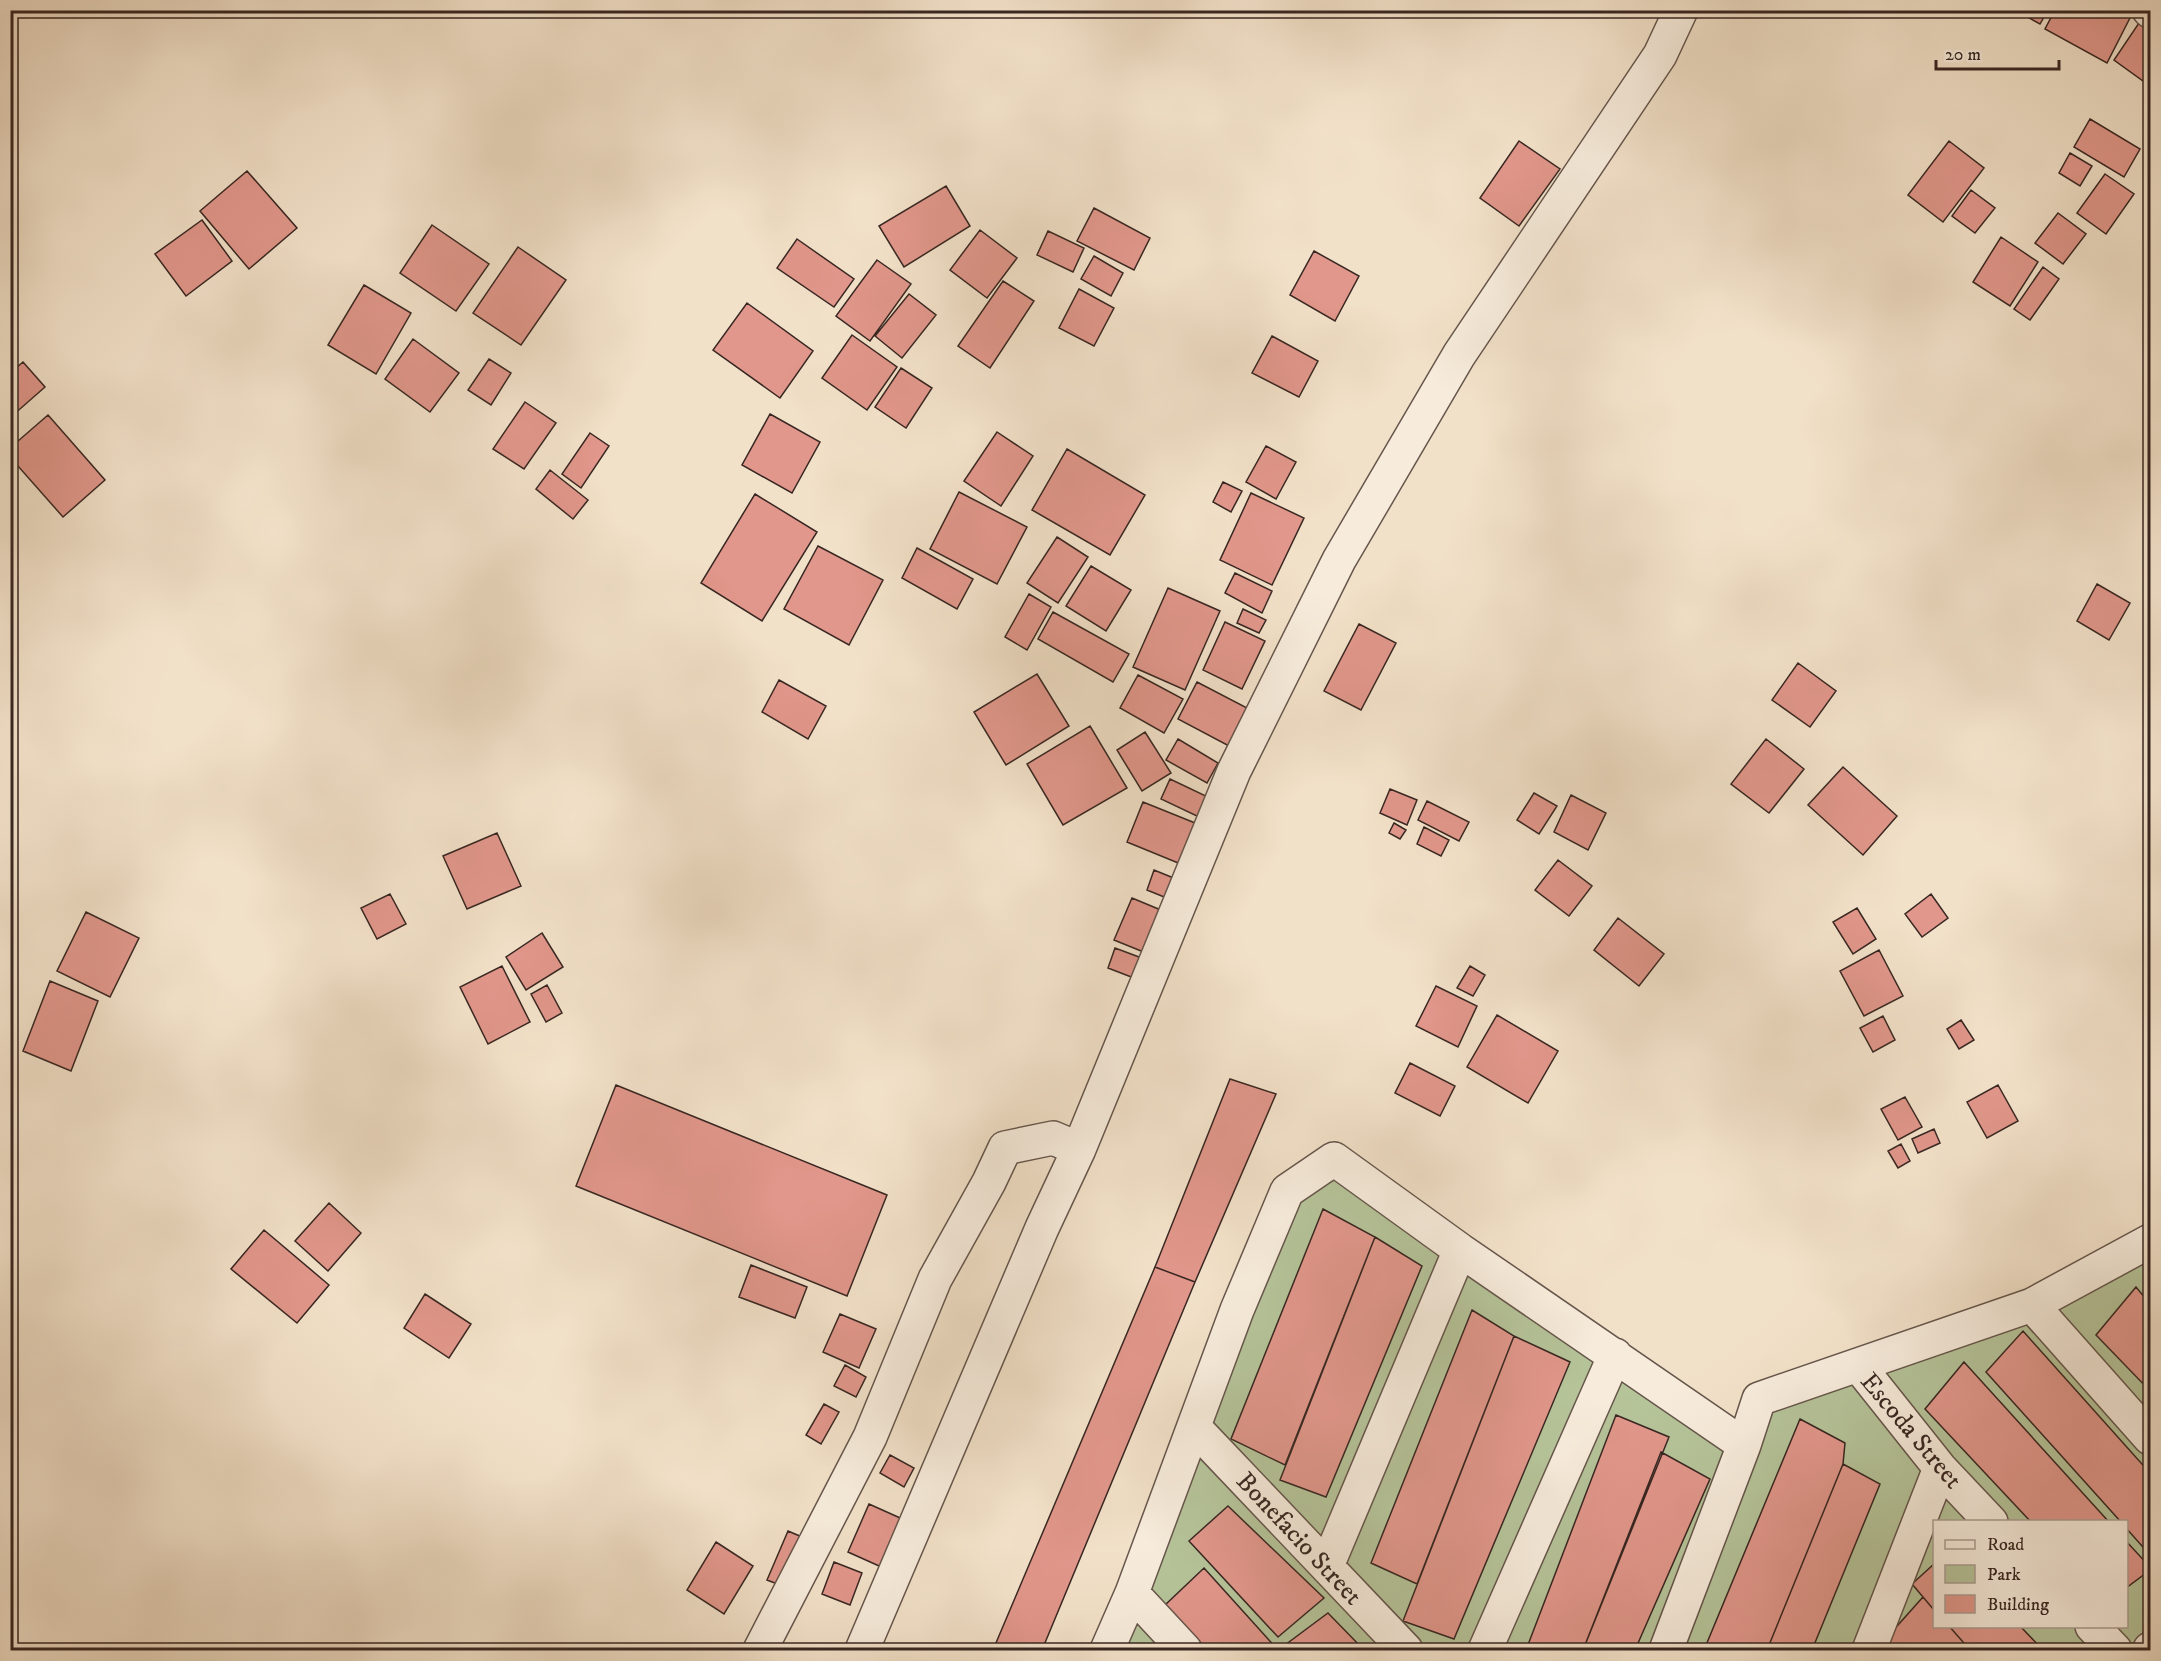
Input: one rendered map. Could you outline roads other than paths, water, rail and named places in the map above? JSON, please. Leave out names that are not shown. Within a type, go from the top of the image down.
[{"type":"street","points":[[862,1650],[1078,1149],[1234,771],[1339,560],[1459,356],[1660,56],[1681,10]]},
{"type":"street","points":[[760,1650],[870,1437],[935,1279],[989,1182],[1005,1148],[1053,1138],[1078,1149]]},
{"type":"street","points":[[1107,1650],[1132,1593],[1237,1310],[1287,1191],[1334,1158],[1460,1250],[1744,1445]]},
{"type":"street","points":[[1666,1650],[1759,1400],[2032,1305],[2151,1241]]},
{"type":"street","points":[[1327,1566],[1460,1250]]},
{"type":"street","points":[[2032,1305],[2151,1438]]},
{"type":"street","points":[[1485,1650],[1615,1355]]},
{"type":"street","name":"Escoda Street","points":[[1858,1365],[1940,1468],[1990,1520]]},
{"type":"street","name":"Bonefacio Street","points":[[1194,1427],[1406,1650]]},
{"type":"street","points":[[1869,1650],[1940,1468]]},
{"type":"street","points":[[1132,1593],[1185,1650]]},
{"type":"street","points":[[2094,1628],[2115,1650]]}]
